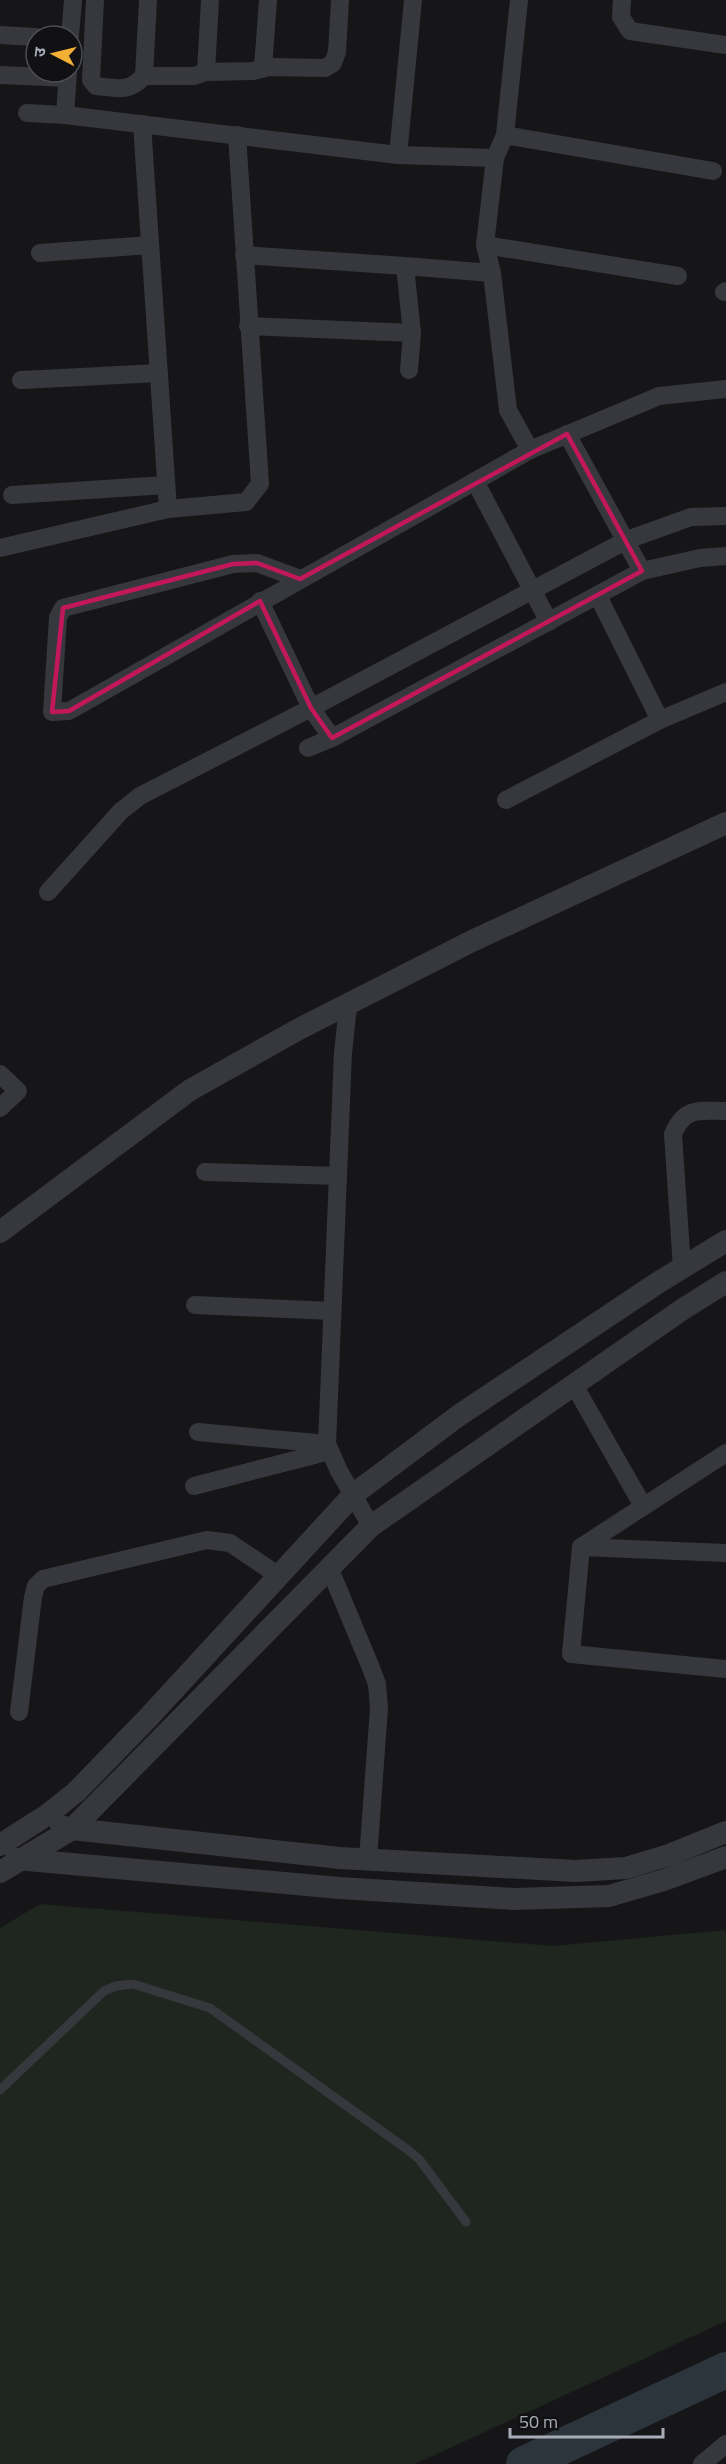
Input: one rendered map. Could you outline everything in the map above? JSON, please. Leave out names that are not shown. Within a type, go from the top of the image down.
[{"type":"street","points":[[71,24],[73,0]]},
{"type":"street","points":[[95,0],[92,84],[128,89],[135,86],[144,76],[148,0]]},
{"type":"street","points":[[206,72],[210,0]]},
{"type":"street","points":[[263,68],[268,0]]},
{"type":"street","points":[[144,76],[194,76],[206,72],[254,71],[263,68],[325,68],[333,63],[337,52],[340,0]]},
{"type":"street","points":[[398,154],[413,0]]},
{"type":"street","points":[[519,0],[506,135],[495,158],[485,245],[492,273],[508,410],[530,450]]},
{"type":"street","points":[[622,0],[621,18],[630,31],[726,45]]},
{"type":"street","points":[[0,35],[24,36]]},
{"type":"street","points":[[0,75],[24,75]]},
{"type":"street","points":[[64,115],[67,84]]},
{"type":"street","points":[[27,113],[64,115],[398,154],[495,158]]},
{"type":"street","points":[[142,124],[168,509]]},
{"type":"street","points":[[0,548],[168,509],[246,502],[260,484],[237,135]]},
{"type":"street","points":[[506,135],[713,171]]},
{"type":"street","points":[[40,253],[150,245]]},
{"type":"street","points":[[485,245],[678,276]]},
{"type":"street","points":[[244,255],[492,273]]},
{"type":"street","points":[[405,266],[412,333],[409,370]]},
{"type":"street","points":[[248,326],[412,333]]},
{"type":"street","points":[[21,380],[159,373]]},
{"type":"street","points":[[300,579],[257,563],[233,564],[63,608],[58,617],[52,712],[69,711],[530,450],[659,396],[726,389]]},
{"type":"street","points":[[567,434],[642,571]]},
{"type":"street","points":[[475,481],[549,622]]},
{"type":"street","points":[[12,495],[166,485]]},
{"type":"street","points":[[48,892],[121,811],[140,796],[627,540],[691,517],[726,516]]},
{"type":"street","points":[[308,748],[332,738],[642,571],[700,558],[726,556]]},
{"type":"street","points":[[598,596],[660,720]]},
{"type":"street","points":[[260,601],[311,708],[332,738]]},
{"type":"street","points":[[506,800],[660,720],[726,692]]},
{"type":"street","points":[[0,1232],[189,1090],[299,1029],[472,941],[726,823]]},
{"type":"street","points":[[348,1006],[343,1053],[331,1311],[329,1447],[339,1471],[371,1526]]},
{"type":"street","points":[[0,1074],[18,1091],[0,1108]]},
{"type":"street","points":[[682,1268],[673,1134],[683,1118],[693,1111],[726,1112]]},
{"type":"street","points":[[205,1172],[338,1176]]},
{"type":"street","points":[[0,1845],[41,1819],[76,1792],[146,1720],[354,1494],[458,1416],[726,1241]]},
{"type":"street","points":[[0,1872],[10,1858],[72,1829],[371,1526],[683,1309],[726,1282]]},
{"type":"street","points":[[195,1305],[331,1311]]},
{"type":"street","points":[[573,1385],[644,1506]]},
{"type":"street","points":[[198,1432],[329,1447]]},
{"type":"street","points":[[194,1486],[329,1447]]},
{"type":"street","points":[[581,1547],[726,1454]]},
{"type":"street","points":[[19,1712],[33,1597],[36,1586],[43,1579],[207,1540],[230,1544],[279,1576]]},
{"type":"street","points":[[581,1547],[726,1553]]},
{"type":"street","points":[[581,1547],[571,1654],[726,1669]]},
{"type":"street","points":[[329,1567],[376,1684],[379,1708],[368,1859]]},
{"type":"street","points":[[41,1819],[72,1829],[368,1859],[575,1871],[626,1868],[669,1855],[726,1832]]},
{"type":"street","points":[[10,1858],[340,1888],[514,1899],[609,1896],[664,1880],[726,1857]]},
{"type":"street","points":[[702,2464],[726,2444]]},
{"type":"lane","points":[[0,2090],[104,1991],[116,1986],[134,1984],[210,2008],[419,2159],[466,2222]]},
{"type":"highlighted area","points":[[567,434],[642,571],[332,738],[311,708],[260,601],[69,711],[52,712],[63,608],[233,564],[257,563],[300,579]]},
{"type":"shaded area","points":[[40,1904],[553,1946],[726,1930],[726,2321],[415,2464],[0,2464],[0,1928]]},
{"type":"waterway","points":[[524,2464],[726,2370]]}]
